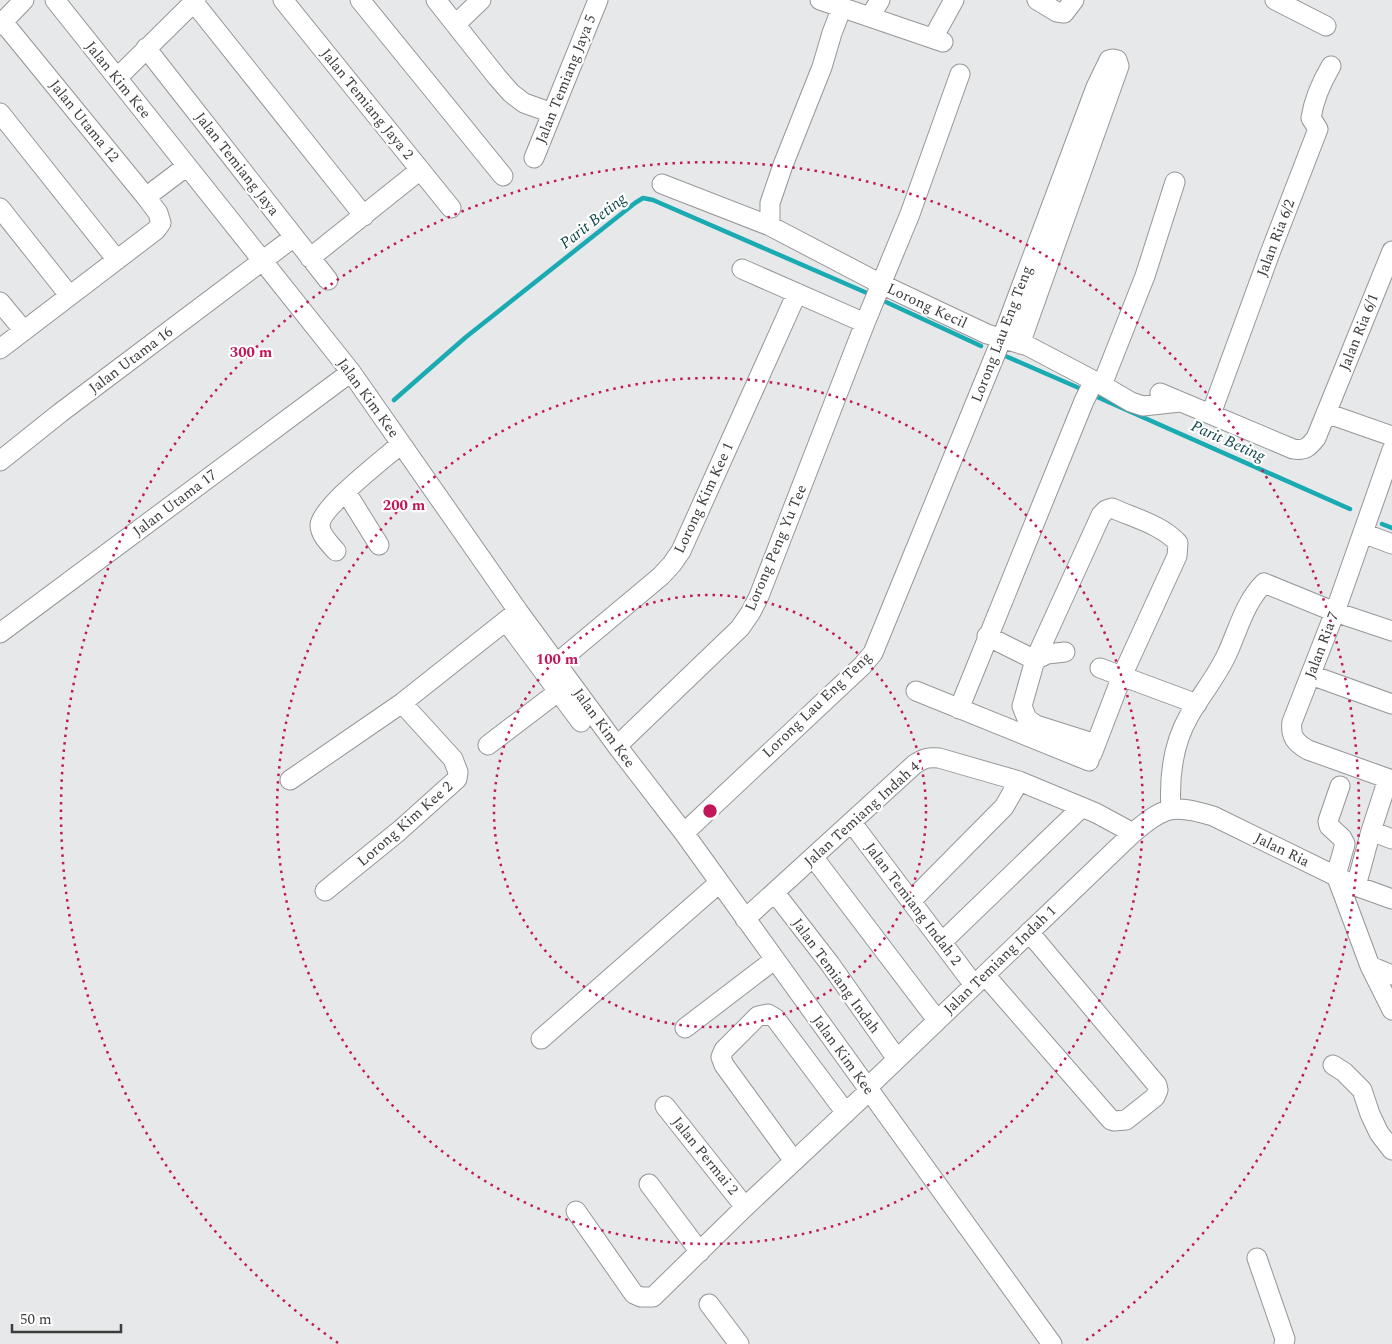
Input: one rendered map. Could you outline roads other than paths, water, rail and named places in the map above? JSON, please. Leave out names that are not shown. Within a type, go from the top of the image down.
[{"type":"street","points":[[2,23],[24,0]]},
{"type":"street","name":"Jalan Kim Kee","points":[[55,0],[351,372],[402,444],[512,616],[557,663],[564,687],[617,746],[684,833],[1052,1344]]},
{"type":"street","name":"Jalan Temiang Jaya 2","points":[[283,0],[451,208]]},
{"type":"street","points":[[436,0],[496,77],[511,93],[524,103],[552,113]]},
{"type":"street","points":[[456,24],[482,0]]},
{"type":"street","name":"Jalan Temiang Jaya 5","points":[[534,158],[598,0]]},
{"type":"street","points":[[820,0],[938,40],[954,0]]},
{"type":"street","points":[[870,17],[880,0]]},
{"type":"street","points":[[1038,0],[1056,12],[1064,12],[1074,0]]},
{"type":"street","points":[[1277,0],[1326,26]]},
{"type":"street","points":[[117,78],[194,1],[364,216]]},
{"type":"street","points":[[362,1],[503,176]]},
{"type":"street","points":[[770,226],[770,203],[822,67],[842,7]]},
{"type":"street","name":"Jalan Utama 12","points":[[2,23],[158,213],[161,223],[156,230],[117,260]]},
{"type":"street","name":"Jalan Temiang Jaya","points":[[146,48],[328,280]]},
{"type":"street","name":"Lorong Lau Eng Teng","points":[[684,833],[862,666],[873,653],[998,348],[1096,87],[1109,60],[1113,58],[1118,60],[1119,66],[1020,344]]},
{"type":"street","name":"Jalan Ria 6/2","points":[[1211,414],[1318,129],[1310,118],[1320,84],[1331,66]]},
{"type":"street","name":"Lorong Peng Yu Tee","points":[[617,746],[740,628],[751,612],[910,214],[960,74]]},
{"type":"street","points":[[0,113],[117,260],[0,349]]},
{"type":"street","points":[[146,197],[187,166]]},
{"type":"street","points":[[310,258],[420,170]]},
{"type":"street","points":[[958,709],[1092,390],[1145,276],[1175,182]]},
{"type":"street","name":"Lorong Kecil","points":[[662,184],[770,226],[874,303],[987,334],[998,348],[1020,344],[1028,346],[1092,390],[1143,406],[1159,406],[1182,402]]},
{"type":"street","points":[[0,208],[69,295]]},
{"type":"street","name":"Jalan Utama 16","points":[[0,461],[60,413],[294,238]]},
{"type":"street","name":"Jalan Ria 6/1","points":[[1211,414],[1293,449],[1302,451],[1309,447],[1316,438],[1392,251]]},
{"type":"street","points":[[742,268],[797,293],[874,303]]},
{"type":"street","name":"Lorong Kim Kee 1","points":[[557,663],[661,576],[681,551],[797,293]]},
{"type":"street","points":[[0,302],[24,331]]},
{"type":"street","name":"Jalan Utama 17","points":[[0,633],[351,372]]},
{"type":"street","points":[[1160,393],[1211,414]]},
{"type":"street","points":[[1326,412],[1392,436]]},
{"type":"street","points":[[336,551],[321,531],[321,518],[337,499],[402,444]]},
{"type":"street","name":"Jalan Ria 7","points":[[1390,780],[1298,745],[1292,736],[1292,722],[1335,612],[1392,450]]},
{"type":"street","points":[[346,492],[379,546]]},
{"type":"street","points":[[1112,508],[1172,536],[1178,543],[1178,556],[1122,676],[1092,753],[1036,725],[1028,719],[1022,706],[1035,660],[1100,514],[1112,508]]},
{"type":"street","points":[[1365,525],[1392,544]]},
{"type":"street","points":[[1170,809],[1176,743],[1188,717],[1227,655],[1242,616],[1256,591],[1264,583],[1335,612],[1392,631]]},
{"type":"street","points":[[290,780],[402,703],[512,616],[564,687],[581,722]]},
{"type":"street","points":[[988,636],[1035,660]]},
{"type":"street","points":[[1035,660],[1047,654],[1065,652]]},
{"type":"street","points":[[1100,668],[1197,704]]},
{"type":"street","points":[[1311,675],[1392,704]]},
{"type":"street","points":[[488,745],[564,687]]},
{"type":"street","points":[[916,691],[958,709],[1092,753]]},
{"type":"street","name":"Lorong Kim Kee 2","points":[[325,891],[399,831],[457,779],[458,772],[453,759],[402,703]]},
{"type":"street","name":"Jalan Temiang Indah 4","points":[[745,919],[852,824],[887,789],[923,759],[930,757],[1019,781],[1096,813],[1133,832]]},
{"type":"street","points":[[1356,886],[1371,831],[1390,780]]},
{"type":"street","points":[[911,901],[1004,807],[1019,781]]},
{"type":"street","points":[[1340,786],[1328,821],[1329,826],[1342,838],[1344,844],[1336,875],[1370,966],[1392,1010]]},
{"type":"street","points":[[942,942],[1082,807]]},
{"type":"street","name":"Jalan Temiang Indah 1","points":[[576,1211],[634,1294],[641,1297],[653,1297],[745,1207],[846,1113],[897,1059],[1133,832],[1153,816],[1170,809]]},
{"type":"street","name":"Jalan Ria","points":[[1170,809],[1190,810],[1214,816],[1356,886],[1392,899]]},
{"type":"street","name":"Jalan Temiang Indah 2","points":[[852,824],[942,942],[980,980],[1110,1120],[1119,1122],[1126,1120],[1155,1097],[1158,1090],[1157,1085],[1029,932]]},
{"type":"street","points":[[1371,831],[1392,839]]},
{"type":"street","points":[[814,858],[938,1020]]},
{"type":"street","points":[[540,1039],[719,882]]},
{"type":"street","name":"Jalan Temiang Indah","points":[[775,893],[830,964],[897,1059]]},
{"type":"street","points":[[685,1028],[774,960]]},
{"type":"street","points":[[1370,966],[1392,975]]},
{"type":"street","points":[[794,1161],[724,1065],[722,1057],[724,1050],[758,1016],[768,1014],[775,1018],[846,1113]]},
{"type":"street","points":[[1333,1064],[1362,1090],[1379,1133],[1392,1150]]},
{"type":"street","name":"Jalan Permai 2","points":[[665,1106],[745,1207]]},
{"type":"street","points":[[649,1184],[700,1252]]},
{"type":"street","points":[[1257,1258],[1285,1339],[1284,1344]]},
{"type":"street","points":[[709,1304],[738,1344]]},
{"type":"waterway","name":"Parit Beting","points":[[394,400],[466,337],[643,198],[653,200],[867,293]]},
{"type":"waterway","name":"Parit Beting","points":[[886,302],[981,346]]},
{"type":"waterway","name":"Parit Beting","points":[[1003,355],[1079,388]]},
{"type":"waterway","name":"Parit Beting","points":[[1095,396],[1350,509]]},
{"type":"waterway","name":"Parit Beting","points":[[1382,524],[1392,528]]}]
